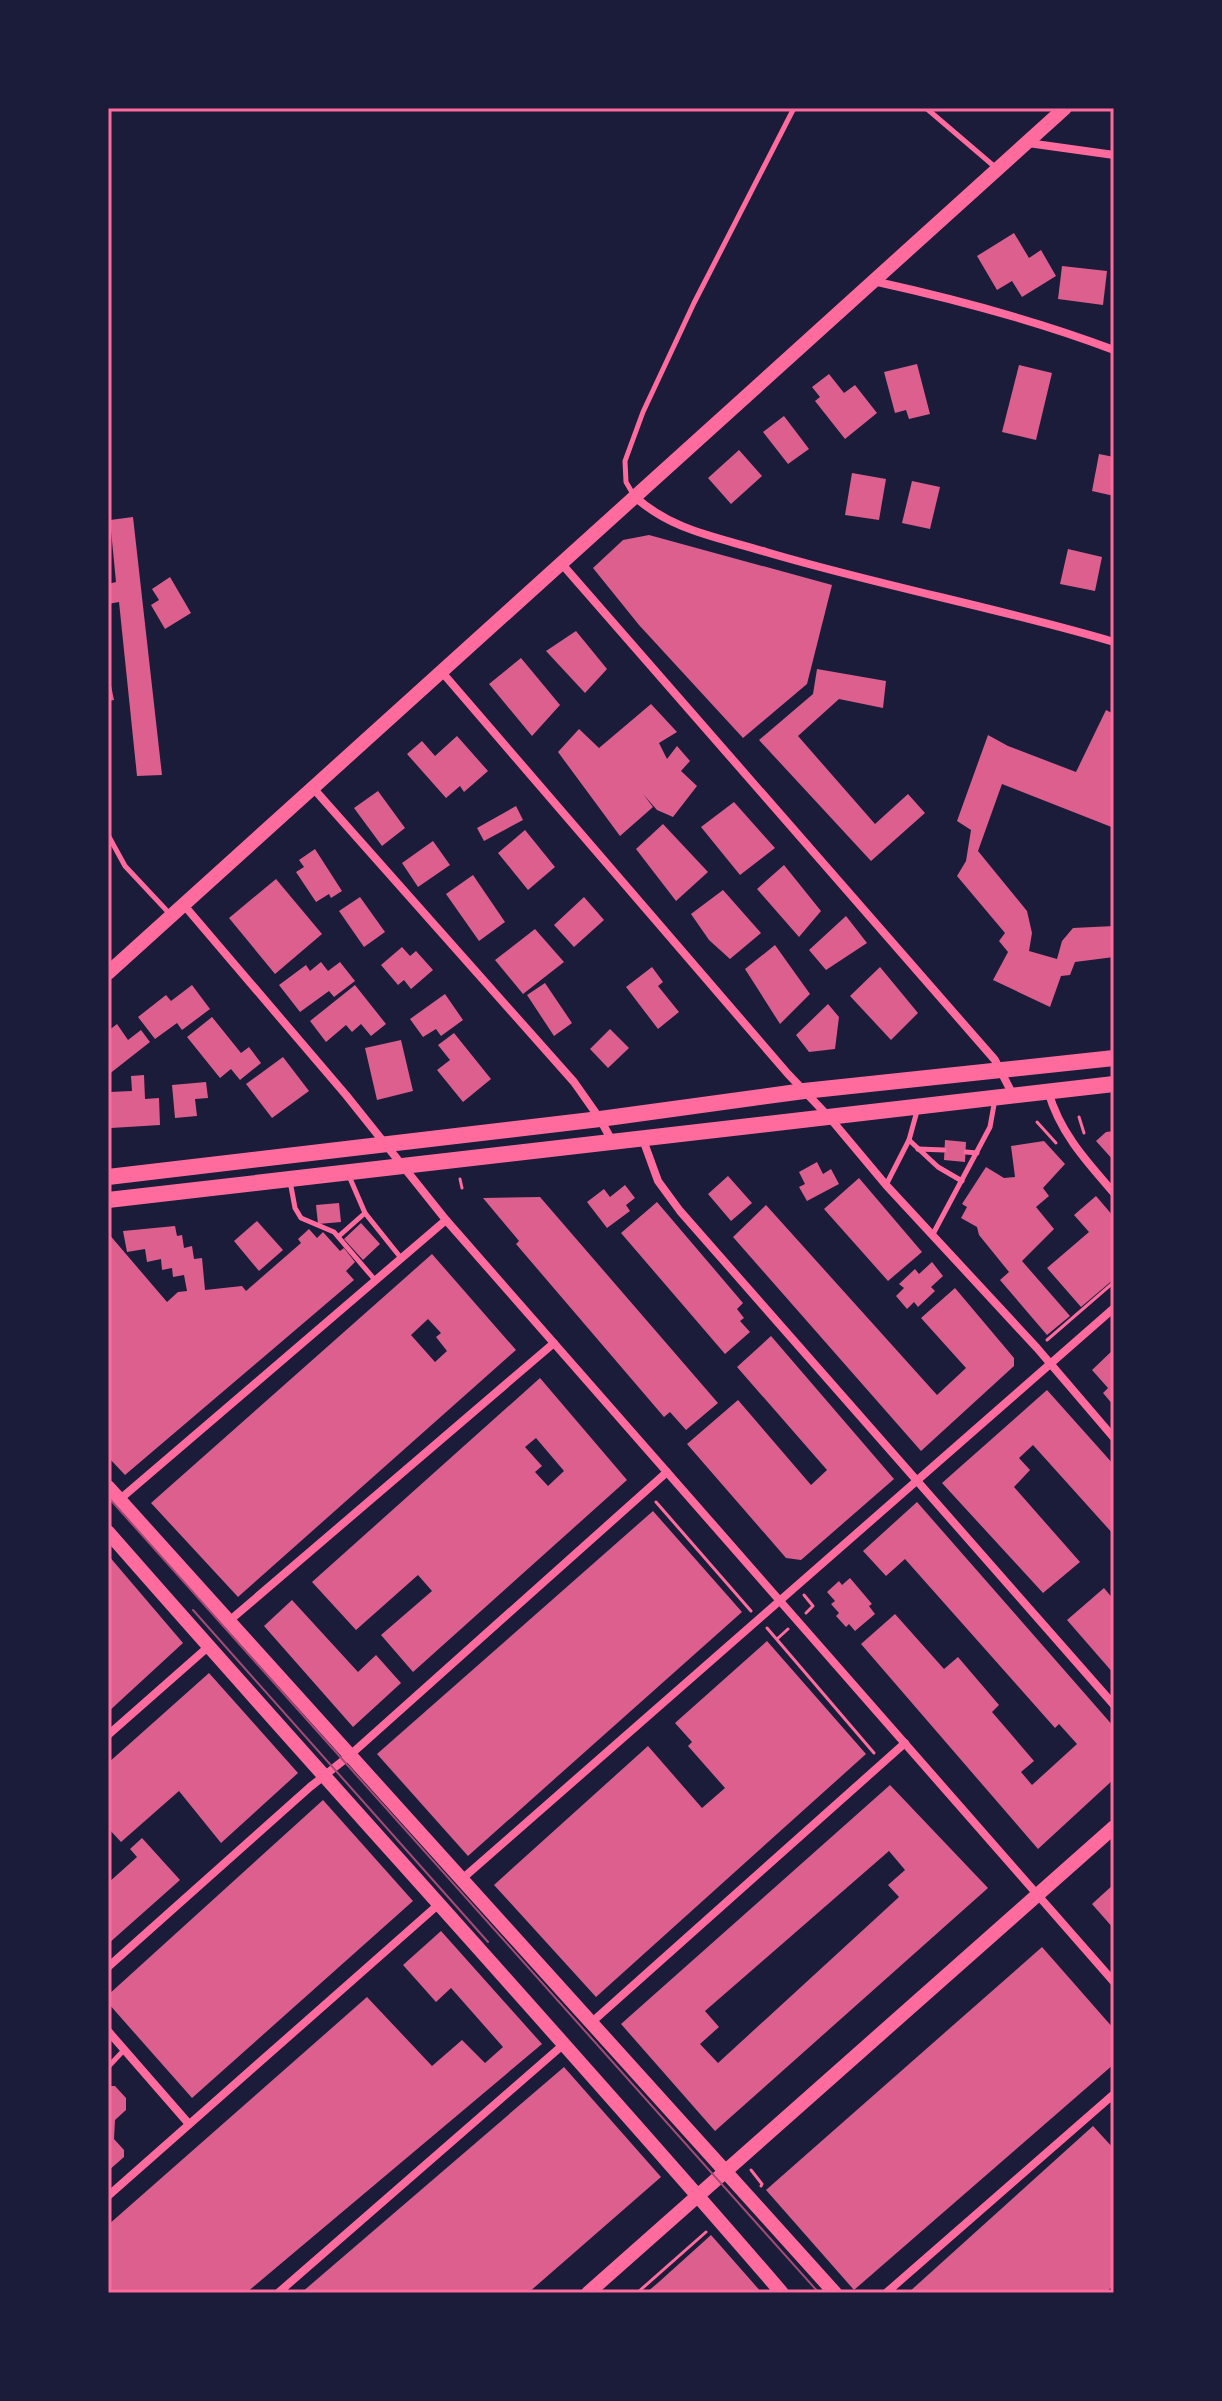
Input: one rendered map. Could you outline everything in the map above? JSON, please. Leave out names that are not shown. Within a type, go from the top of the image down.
[{"type":"main road","points":[[108,1177],[600,1119],[804,1091],[1114,1058]]},
{"type":"main road","points":[[108,1200],[1114,1084]]},
{"type":"street","points":[[108,973],[633,495],[1065,108]]},
{"type":"street","points":[[1028,143],[1114,155]]},
{"type":"street","points":[[872,280],[964,301],[1114,350]]},
{"type":"street","points":[[633,495],[652,512],[670,522],[815,567],[1114,642]]},
{"type":"street","points":[[560,562],[1002,1070],[1013,1095]]},
{"type":"street","points":[[441,671],[886,1185],[1037,1348],[1114,1438]]},
{"type":"street","points":[[312,787],[574,1082],[612,1141]]},
{"type":"street","points":[[183,904],[346,1095],[446,1220],[1114,1982]]},
{"type":"street","points":[[1048,1091],[1057,1119],[1071,1143],[1114,1193]]},
{"type":"street","points":[[642,1137],[650,1164],[674,1204],[1114,1705]]},
{"type":"street","points":[[119,1500],[446,1220]]},
{"type":"street","points":[[462,1879],[1114,1308]]},
{"type":"street","points":[[229,1621],[554,1343]]},
{"type":"street","points":[[108,1967],[667,1472]]},
{"type":"street","points":[[108,1487],[835,2293]]},
{"type":"street","points":[[108,1532],[322,1776],[565,2043],[782,2293]]},
{"type":"street","points":[[108,1735],[208,1647]]},
{"type":"street","points":[[592,2022],[905,1743]]},
{"type":"street","points":[[588,2293],[1114,1827]]},
{"type":"street","points":[[108,2196],[439,1904]]},
{"type":"street","points":[[108,2031],[189,2124]]},
{"type":"street","points":[[278,2293],[565,2043]]},
{"type":"street","points":[[886,2293],[1114,2094]]},
{"type":"lane","points":[[633,495],[626,482],[625,461],[643,412],[694,303],[794,108]]},
{"type":"lane","points":[[926,108],[998,170]]},
{"type":"lane","points":[[108,835],[125,866],[171,915]]},
{"type":"lane","points":[[932,1235],[977,1153],[993,1117],[995,1097]]},
{"type":"lane","points":[[886,1185],[909,1140],[915,1123],[916,1106]]},
{"type":"lane","points":[[909,1140],[938,1167],[962,1181]]},
{"type":"lane","points":[[917,1149],[944,1150]]},
{"type":"lane","points":[[966,1152],[977,1153]]},
{"type":"lane","points":[[348,1171],[365,1213],[401,1258]]},
{"type":"lane","points":[[289,1177],[295,1208],[301,1218],[338,1236],[376,1280]]},
{"type":"lane","points":[[338,1236],[365,1213]]},
{"type":"lane","points":[[108,2067],[124,2050]]},
{"type":"path","points":[[1079,1117],[1088,1139]]},
{"type":"path","points":[[1037,1348],[1114,1282]]},
{"type":"path","points":[[740,2157],[762,2184],[749,2195]]},
{"type":"path","points":[[637,2293],[720,2221]]},
{"type":"building","points":[[1014,233],[1029,258],[1041,250],[1056,276],[1022,297],[1012,281],[997,290],[977,256]]},
{"type":"building","points":[[1062,266],[1107,271],[1103,305],[1058,299]]},
{"type":"building","points":[[917,364],[930,414],[909,419],[906,410],[895,413],[884,372]]},
{"type":"building","points":[[1019,365],[1052,373],[1036,440],[1002,432]]},
{"type":"building","points":[[829,374],[844,393],[855,385],[877,413],[845,439],[815,401],[820,397],[812,387]]},
{"type":"building","points":[[784,416],[809,449],[788,464],[763,432]]},
{"type":"building","points":[[739,450],[762,476],[731,504],[708,478]]},
{"type":"building","points":[[1099,454],[1114,457],[1114,496],[1092,491]]},
{"type":"building","points":[[852,473],[886,479],[879,520],[845,515]]},
{"type":"building","points":[[912,481],[940,487],[930,529],[902,523]]},
{"type":"building","points":[[133,517],[162,775],[137,776],[119,602],[108,604],[108,584],[116,582],[110,520]]},
{"type":"building","points":[[649,535],[832,585],[807,684],[743,738],[639,625],[593,568],[623,540]]},
{"type":"building","points":[[1068,549],[1102,557],[1095,591],[1060,584]]},
{"type":"building","points":[[170,577],[191,613],[165,629],[151,605],[159,600],[152,589]]},
{"type":"building","points":[[576,631],[607,669],[585,693],[546,651]]},
{"type":"building","points":[[521,658],[560,705],[532,736],[489,684]]},
{"type":"building","points":[[817,669],[886,681],[883,708],[839,699],[798,736],[875,824],[908,794],[925,813],[871,861],[759,740],[813,694]]},
{"type":"building","points":[[108,671],[114,700],[108,701]]},
{"type":"building","points":[[651,704],[677,732],[659,743],[667,759],[677,746],[690,761],[681,771],[697,786],[673,817],[657,810],[643,794],[653,807],[620,836],[558,752],[579,729],[599,748]]},
{"type":"building","points":[[1106,710],[1114,714],[1114,828],[1002,784],[978,851],[1027,911],[1032,933],[1029,951],[1057,959],[1062,941],[1073,928],[1114,926],[1114,957],[1075,962],[1070,975],[1061,976],[1050,1007],[993,980],[1008,952],[999,941],[1005,933],[957,876],[966,861],[971,830],[957,821],[988,735],[1076,772]]},
{"type":"building","points":[[457,736],[488,771],[464,792],[460,786],[446,798],[407,754],[422,741],[435,756]]},
{"type":"building","points":[[378,791],[405,828],[382,846],[354,808]]},
{"type":"building","points":[[734,802],[775,848],[740,875],[701,827]]},
{"type":"building","points":[[516,806],[523,820],[484,841],[477,828]]},
{"type":"building","points":[[663,824],[708,872],[676,901],[636,849]]},
{"type":"building","points":[[525,830],[555,867],[528,890],[498,853]]},
{"type":"building","points":[[433,841],[450,865],[418,887],[402,863]]},
{"type":"building","points":[[315,849],[342,891],[316,902],[296,872],[304,867],[299,860]]},
{"type":"building","points":[[784,865],[821,911],[799,937],[757,889]]},
{"type":"building","points":[[473,875],[505,922],[479,941],[446,894]]},
{"type":"building","points":[[276,879],[322,934],[275,974],[229,918]]},
{"type":"building","points":[[723,890],[761,933],[730,959],[709,940],[691,914]]},
{"type":"building","points":[[360,897],[385,932],[364,947],[339,911]]},
{"type":"building","points":[[584,897],[604,920],[574,947],[554,925]]},
{"type":"building","points":[[846,916],[867,943],[826,970],[809,950]]},
{"type":"building","points":[[535,929],[564,962],[523,994],[495,960]]},
{"type":"building","points":[[775,945],[810,994],[780,1024],[745,969]]},
{"type":"building","points":[[402,947],[410,956],[416,951],[433,970],[411,989],[404,980],[398,985],[381,965]]},
{"type":"building","points":[[321,962],[328,971],[340,962],[355,981],[334,997],[329,991],[300,1012],[279,985],[306,965],[310,971]]},
{"type":"building","points":[[652,967],[663,982],[658,986],[679,1012],[658,1029],[626,987]]},
{"type":"building","points":[[880,967],[918,1013],[891,1040],[850,996]]},
{"type":"building","points":[[545,983],[572,1023],[554,1036],[527,995]]},
{"type":"building","points":[[192,985],[210,1009],[182,1030],[177,1023],[155,1039],[138,1017],[166,995],[171,1001]]},
{"type":"building","points":[[355,985],[386,1024],[371,1036],[361,1024],[352,1032],[346,1025],[326,1042],[310,1021]]},
{"type":"building","points":[[445,994],[463,1020],[441,1036],[436,1029],[423,1037],[410,1019]]},
{"type":"building","points":[[828,1004],[839,1017],[835,1049],[809,1052],[796,1035]]},
{"type":"building","points":[[212,1017],[241,1053],[249,1047],[261,1063],[240,1080],[231,1069],[220,1078],[187,1037]]},
{"type":"building","points":[[117,1024],[128,1040],[141,1030],[150,1042],[108,1075],[108,1031]]},
{"type":"building","points":[[610,1029],[629,1048],[608,1068],[590,1049]]},
{"type":"building","points":[[454,1033],[491,1079],[463,1102],[437,1070],[450,1060],[438,1045]]},
{"type":"building","points":[[401,1040],[413,1091],[377,1100],[365,1048]]},
{"type":"building","points":[[283,1057],[309,1091],[272,1118],[246,1084]]},
{"type":"building","points":[[144,1075],[145,1099],[159,1098],[160,1125],[111,1128],[109,1092],[132,1091],[131,1076]]},
{"type":"building","points":[[206,1082],[208,1098],[195,1099],[197,1116],[175,1118],[172,1085]]},
{"type":"building","points":[[1114,1131],[1114,1161],[1096,1141],[1106,1132]]},
{"type":"building","points":[[945,1140],[966,1142],[965,1162],[944,1160]]},
{"type":"building","points":[[1044,1141],[1065,1164],[1043,1188],[1049,1196],[1036,1207],[1054,1229],[1022,1261],[1070,1316],[1047,1335],[1000,1280],[1009,1272],[979,1235],[977,1227],[961,1218],[967,1207],[962,1204],[986,1167],[1004,1178],[1015,1177],[1011,1146]]},
{"type":"building","points":[[817,1162],[823,1174],[831,1169],[839,1184],[807,1201],[799,1187],[805,1184],[799,1172]]},
{"type":"building","points":[[728,1176],[752,1203],[731,1221],[708,1194]]},
{"type":"building","points":[[859,1178],[922,1252],[888,1281],[824,1209]]},
{"type":"building","points":[[625,1185],[635,1198],[626,1205],[630,1211],[607,1228],[587,1202],[604,1189],[610,1197]]},
{"type":"building","points":[[1096,1196],[1114,1217],[1114,1279],[1081,1307],[1047,1268],[1089,1232],[1074,1215]]},
{"type":"building","points":[[540,1197],[718,1403],[686,1430],[670,1412],[664,1417],[516,1244],[519,1241],[483,1198]]},
{"type":"building","points":[[657,1202],[743,1303],[737,1309],[744,1318],[740,1321],[750,1332],[725,1354],[621,1233]]},
{"type":"building","points":[[339,1203],[341,1222],[318,1224],[316,1205]]},
{"type":"building","points":[[766,1205],[937,1395],[966,1368],[921,1318],[955,1288],[1014,1358],[1014,1366],[921,1451],[733,1237]]},
{"type":"building","points":[[257,1221],[283,1250],[259,1271],[234,1241]]},
{"type":"building","points":[[361,1223],[380,1244],[363,1260],[344,1239]]},
{"type":"building","points":[[175,1226],[177,1236],[182,1235],[184,1248],[192,1246],[194,1259],[202,1258],[205,1290],[242,1286],[246,1291],[301,1243],[298,1239],[309,1229],[317,1238],[323,1232],[340,1251],[344,1248],[355,1262],[346,1271],[354,1280],[125,1475],[108,1457],[108,1233],[167,1302],[178,1292],[187,1291],[184,1275],[173,1277],[172,1268],[162,1270],[161,1259],[147,1262],[145,1249],[127,1252],[123,1231]]},
{"type":"building","points":[[432,1254],[516,1350],[238,1597],[151,1503]],"holes":[[[428,1319],[441,1333],[436,1337],[447,1351],[435,1362],[411,1335]]]},
{"type":"building","points":[[932,1262],[943,1276],[931,1287],[935,1291],[918,1307],[914,1302],[907,1309],[896,1296],[904,1288],[899,1284],[915,1269],[919,1274]]},
{"type":"building","points":[[771,1336],[894,1479],[801,1560],[786,1558],[687,1444],[738,1400],[811,1485],[827,1470],[737,1367]]},
{"type":"building","points":[[1114,1349],[1114,1406],[1103,1393],[1108,1388],[1092,1370]]},
{"type":"building","points":[[540,1378],[627,1480],[413,1672],[381,1635],[432,1591],[418,1575],[356,1630],[312,1582]],"holes":[[[536,1438],[564,1471],[548,1486],[535,1472],[542,1466],[525,1447]]]},
{"type":"building","points":[[1047,1390],[1114,1465],[1114,1535],[1033,1445],[1019,1458],[1030,1470],[1014,1487],[1080,1562],[1043,1593],[942,1483]]},
{"type":"building","points":[[917,1502],[1114,1727],[1114,1779],[1038,1849],[861,1644],[895,1614],[944,1669],[958,1657],[999,1705],[992,1712],[1034,1761],[1021,1772],[1032,1785],[1077,1744],[1059,1724],[1055,1728],[905,1559],[886,1576],[863,1551]]},
{"type":"building","points":[[653,1511],[742,1612],[468,1856],[377,1754]]},
{"type":"building","points":[[108,1555],[183,1643],[108,1712]]},
{"type":"building","points":[[850,1578],[872,1604],[869,1606],[875,1614],[855,1631],[849,1624],[846,1627],[836,1616],[839,1613],[831,1604],[835,1601],[827,1592],[839,1581],[842,1585]]},
{"type":"building","points":[[1104,1588],[1114,1600],[1114,1674],[1067,1620]]},
{"type":"building","points":[[292,1600],[358,1672],[376,1655],[401,1683],[353,1727],[264,1626]]},
{"type":"building","points":[[767,1641],[866,1754],[596,1997],[494,1885],[648,1746],[702,1808],[725,1788],[688,1746],[692,1742],[675,1723]]},
{"type":"building","points":[[209,1673],[298,1773],[221,1843],[179,1791],[121,1842],[108,1828],[108,1763]]},
{"type":"building","points":[[890,1785],[988,1888],[715,2131],[621,2024]],"holes":[[[889,1851],[905,1870],[888,1885],[899,1897],[718,2063],[700,2044],[719,2027],[705,2011]]]},
{"type":"building","points":[[323,1800],[413,1901],[192,2098],[108,2003],[108,1995]]},
{"type":"building","points":[[142,1838],[180,1880],[108,1944],[108,1883],[137,1857],[130,1849]]},
{"type":"building","points":[[1114,1884],[1114,1929],[1092,1904]]},
{"type":"building","points":[[441,1931],[542,2044],[246,2293],[108,2293],[108,2225],[367,1997],[432,2066],[462,2040],[485,2063],[503,2047],[451,1988],[436,2002],[403,1965]]},
{"type":"building","points":[[1042,1947],[1114,2029],[1114,2064],[854,2290],[766,2190]]},
{"type":"building","points":[[564,2067],[661,2177],[528,2293],[301,2293]]},
{"type":"building","points":[[108,2086],[115,2086],[126,2098],[126,2110],[115,2120],[114,2139],[124,2150],[124,2157],[108,2171]]},
{"type":"building","points":[[1093,2126],[1114,2149],[1114,2285],[1105,2293],[908,2293]]},
{"type":"building","points":[[711,2235],[762,2293],[646,2293],[660,2281]]},
{"type":"tram line","points":[[108,1497],[819,2293]]},
{"type":"tram line","points":[[193,1610],[488,1942]]}]
